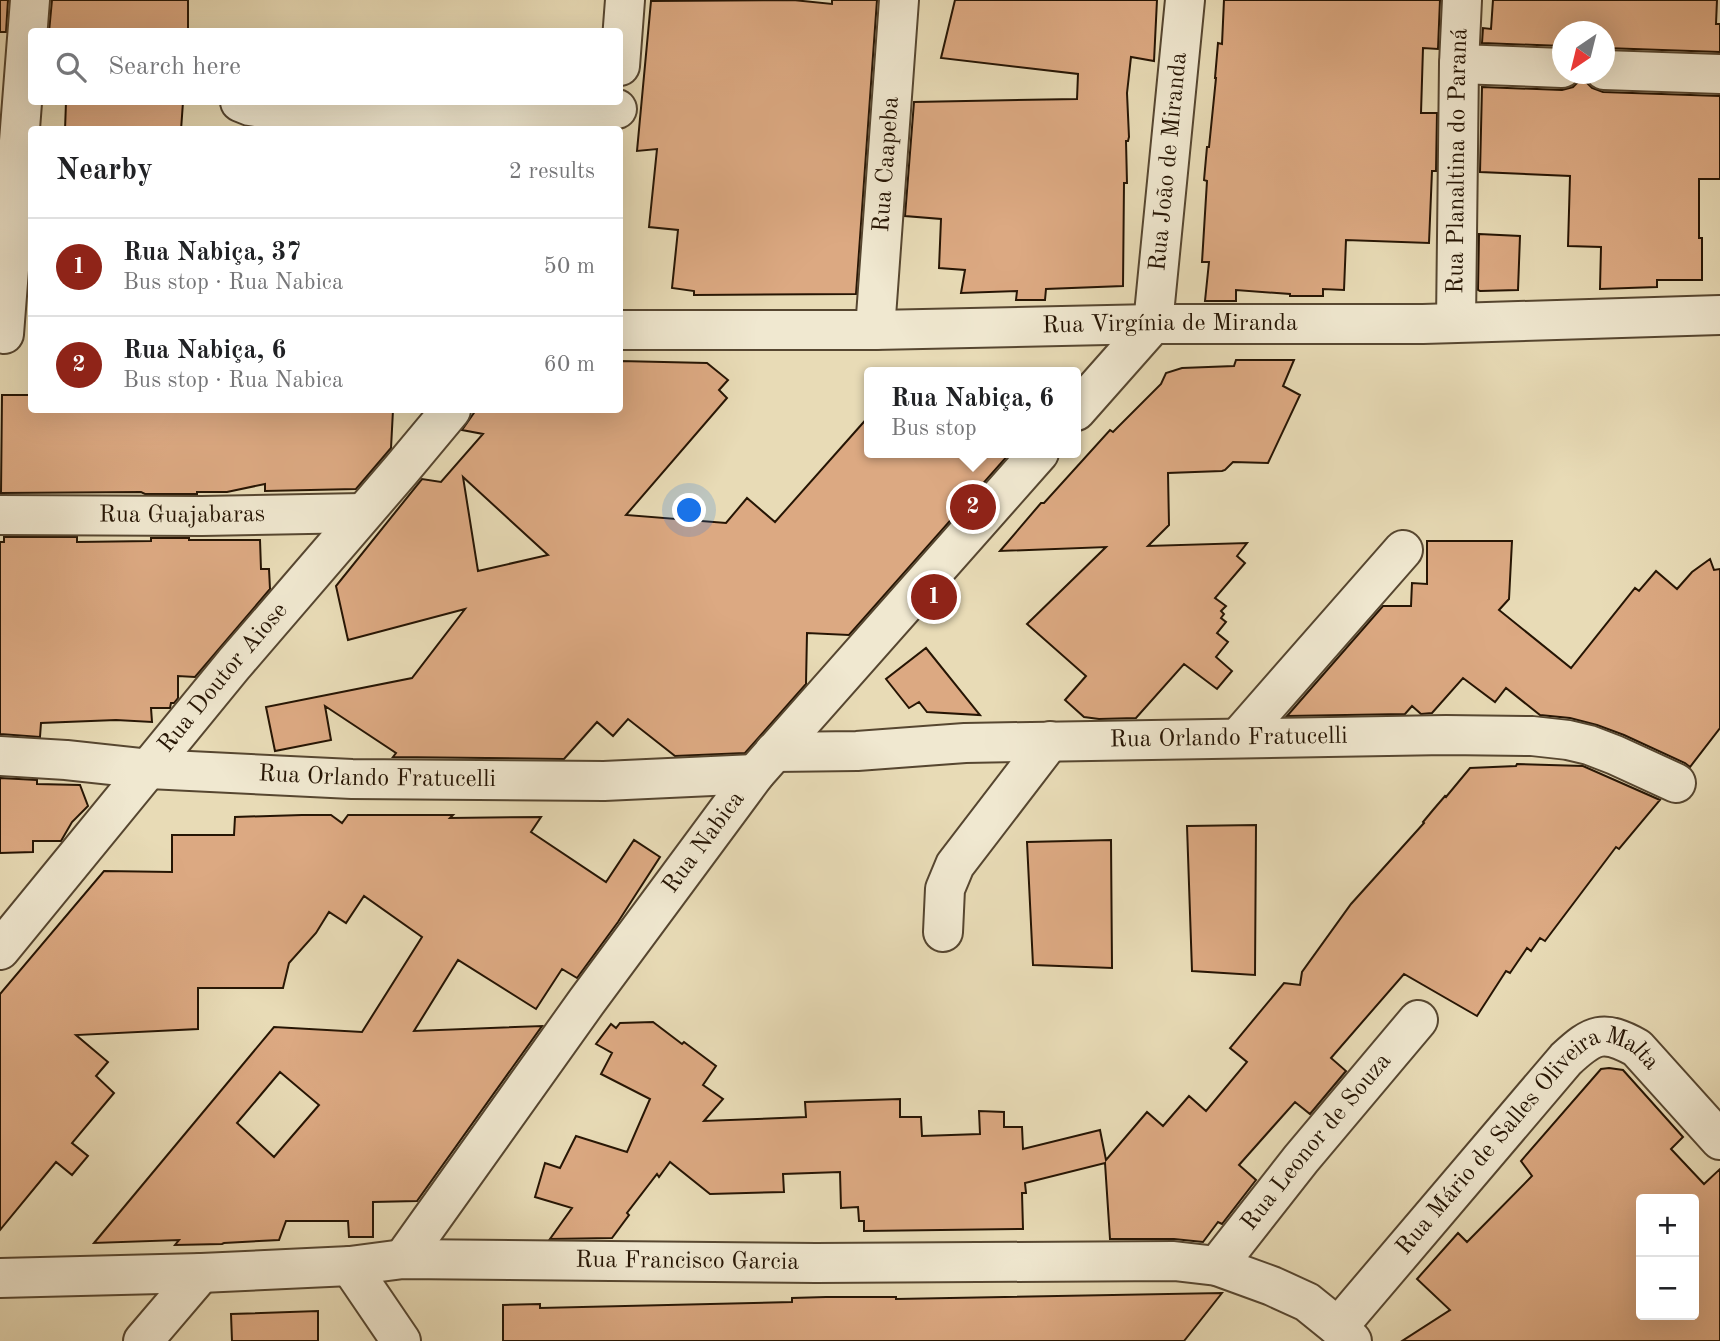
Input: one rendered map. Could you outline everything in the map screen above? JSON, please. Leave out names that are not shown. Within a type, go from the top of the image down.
[{"type":"street","points":[[28,28],[30,0]]},
{"type":"street","points":[[622,28],[625,0]]},
{"type":"street","name":"Rua Caapeba","points":[[875,330],[899,0]]},
{"type":"street","name":"Rua João de Miranda","points":[[1153,324],[1185,0]]},
{"type":"street","name":"Rua Planaltina do Paraná","points":[[1456,322],[1462,0]]},
{"type":"street","points":[[12,334],[28,37]]},
{"type":"street","points":[[1459,64],[1552,68]]},
{"type":"street","points":[[1615,70],[1720,74]]},
{"type":"street","points":[[248,105],[267,109],[617,113]]},
{"type":"street","name":"Rua Virgínia de Miranda","points":[[623,330],[1423,324],[1720,315]]},
{"type":"street","points":[[1081,405],[1153,324]]},
{"type":"street","name":"Rua Doutor Aiose","points":[[0,950],[234,664],[448,413]]},
{"type":"street","name":"Rua Nabica","points":[[403,1259],[587,1001],[764,763],[1035,458]]},
{"type":"street","name":"Rua Guajabaras","points":[[0,516],[363,513]]},
{"type":"street","points":[[1239,737],[1403,550]]},
{"type":"street","name":"Rua Orlando Fratucelli","points":[[0,756],[149,769],[352,779],[604,781],[857,751],[965,743],[1239,737],[1532,736],[1589,745],[1675,783]]},
{"type":"street","points":[[943,932],[946,889],[955,865],[1050,741]]},
{"type":"street","name":"Rua Leonor de Souza","points":[[1217,1266],[1301,1159],[1418,1020]]},
{"type":"street","name":"Rua Mário de Salles Oliveira Malta","points":[[1345,1334],[1566,1059],[1583,1043],[1595,1037],[1608,1036],[1620,1038],[1637,1048],[1720,1140]]},
{"type":"street","name":"Rua Francisco Garcia","points":[[0,1278],[350,1266],[403,1259],[802,1263],[1174,1261],[1217,1266],[1272,1286],[1307,1302],[1345,1334]]},
{"type":"street","points":[[350,1266],[401,1341]]},
{"type":"street","points":[[143,1341],[201,1273]]},
{"type":"building","points":[[0,0],[8,0],[6,32],[0,32]]},
{"type":"building","points":[[52,0],[188,0],[188,28],[49,28]]},
{"type":"building","points":[[793,0],[832,4],[832,0],[877,0],[856,294],[694,295],[694,291],[672,288],[678,230],[649,227],[657,149],[637,151],[651,1]]},
{"type":"building","points":[[955,0],[1157,0],[1154,61],[1131,57],[1127,93],[1129,137],[1126,141],[1127,183],[1124,183],[1123,286],[1046,289],[1045,300],[1016,300],[1017,291],[961,293],[965,270],[939,268],[941,219],[905,216],[914,102],[1077,99],[1078,74],[941,58]]},
{"type":"building","points":[[1224,0],[1440,0],[1438,49],[1423,48],[1421,113],[1437,113],[1436,171],[1432,171],[1429,243],[1346,240],[1344,290],[1323,289],[1323,296],[1290,296],[1236,290],[1236,301],[1205,301],[1209,262],[1202,262],[1207,181],[1204,180],[1218,43],[1222,44]]},
{"type":"building","points":[[1493,0],[1717,0],[1716,24],[1720,24],[1720,52],[1615,48],[1615,21],[1552,21],[1552,46],[1482,43],[1483,28],[1491,29]]},
{"type":"building","points":[[1576,84],[1588,84],[1603,92],[1720,96],[1720,179],[1699,179],[1702,280],[1657,280],[1657,287],[1600,289],[1601,247],[1568,246],[1570,176],[1480,172],[1482,87],[1562,90]]},
{"type":"building","points":[[66,105],[183,105],[181,126],[65,126]]},
{"type":"building","points":[[1479,234],[1520,236],[1518,290],[1478,290]]},
{"type":"building","points":[[1236,360],[1294,360],[1283,386],[1300,395],[1268,463],[1233,462],[1222,471],[1168,473],[1169,525],[1148,546],[1247,543],[1237,556],[1245,563],[1215,598],[1226,606],[1221,611],[1224,614],[1221,618],[1226,622],[1217,633],[1228,642],[1216,657],[1232,671],[1217,689],[1184,664],[1136,718],[1084,717],[1065,700],[1086,676],[1027,624],[1106,547],[1000,551],[1110,430],[1113,432],[1161,384],[1166,373],[1182,368],[1234,366]]},
{"type":"building","points":[[623,361],[707,363],[728,380],[719,390],[727,398],[626,515],[726,523],[747,498],[775,522],[864,422],[864,458],[1006,458],[849,635],[807,633],[806,684],[745,753],[675,756],[628,719],[613,736],[597,722],[564,759],[393,757],[396,753],[325,706],[331,740],[275,751],[266,707],[412,678],[465,609],[348,640],[336,586],[422,479],[441,482],[483,434],[462,430],[474,413],[623,413]],"holes":[[[463,477],[548,555],[478,571]]]},
{"type":"building","points":[[2,395],[28,395],[28,413],[393,413],[391,448],[356,489],[265,491],[265,484],[227,492],[197,494],[1,493]]},
{"type":"building","points":[[4,537],[77,537],[77,542],[151,541],[151,538],[260,540],[261,569],[269,569],[270,589],[195,677],[178,676],[178,698],[171,703],[170,708],[151,708],[152,722],[116,720],[41,723],[40,737],[0,734],[0,542],[4,542]]},
{"type":"building","points":[[1427,541],[1512,541],[1509,599],[1499,610],[1571,668],[1635,588],[1639,591],[1656,571],[1677,589],[1692,572],[1710,559],[1714,570],[1720,569],[1720,728],[1690,767],[1597,725],[1570,718],[1540,715],[1506,688],[1495,702],[1463,678],[1432,713],[1421,714],[1412,706],[1405,714],[1287,716],[1383,606],[1411,606],[1412,583],[1427,584]]},
{"type":"building","points":[[926,648],[980,715],[927,712],[919,702],[909,708],[886,679]]},
{"type":"building","points":[[1517,764],[1583,766],[1660,800],[1619,849],[1616,847],[1545,941],[1540,938],[1531,951],[1527,948],[1510,973],[1506,971],[1477,1016],[1404,974],[1331,1058],[1346,1071],[1310,1114],[1295,1102],[1239,1165],[1256,1180],[1222,1224],[1218,1222],[1203,1242],[1110,1239],[1105,1163],[1025,1183],[1026,1193],[1022,1193],[1023,1229],[864,1231],[864,1221],[859,1221],[858,1207],[841,1208],[840,1172],[783,1174],[784,1192],[710,1194],[670,1162],[659,1177],[657,1174],[627,1213],[629,1215],[612,1238],[550,1239],[572,1208],[535,1197],[545,1163],[560,1168],[576,1136],[627,1152],[650,1099],[601,1074],[612,1053],[596,1044],[611,1024],[616,1028],[620,1023],[653,1022],[716,1066],[703,1085],[723,1099],[704,1121],[806,1117],[805,1102],[900,1099],[900,1117],[921,1117],[922,1136],[980,1134],[979,1111],[1004,1112],[1004,1127],[1022,1127],[1023,1149],[1100,1130],[1106,1160],[1147,1112],[1163,1126],[1189,1096],[1206,1111],[1247,1062],[1230,1048],[1284,983],[1300,985],[1302,972],[1351,904],[1470,768]]},
{"type":"building","points":[[0,778],[37,780],[37,784],[80,785],[88,806],[72,822],[61,841],[33,841],[33,852],[0,853]]},
{"type":"building","points":[[331,815],[342,823],[348,815],[541,817],[531,832],[606,882],[634,840],[660,857],[618,922],[577,978],[562,969],[536,1009],[458,960],[414,1031],[542,1026],[417,1201],[373,1202],[373,1237],[349,1237],[348,1221],[286,1221],[279,1240],[175,1245],[179,1240],[94,1243],[274,1027],[362,1032],[422,937],[364,896],[346,923],[329,912],[316,933],[289,963],[283,988],[198,988],[198,1029],[76,1035],[108,1062],[96,1076],[114,1093],[72,1143],[88,1156],[72,1175],[56,1162],[0,1230],[0,994],[104,871],[172,872],[172,835],[234,835],[235,817]],"holes":[[[280,1072],[319,1105],[274,1157],[237,1123]]]},
{"type":"building","points":[[1256,825],[1255,975],[1192,971],[1187,826]]},
{"type":"building","points":[[1111,840],[1112,968],[1033,965],[1027,842]]},
{"type":"building","points":[[1601,1069],[1623,1070],[1683,1137],[1671,1149],[1704,1184],[1720,1169],[1720,1341],[1402,1341],[1450,1310],[1417,1279],[1458,1233],[1467,1242],[1532,1176],[1521,1161]]},
{"type":"building","points":[[1222,1293],[1184,1341],[503,1341],[503,1305],[540,1304],[540,1308],[792,1302],[792,1298],[826,1297],[896,1299]]},
{"type":"building","points":[[318,1311],[318,1341],[232,1341],[231,1314]]},
{"type":"place","name":"Rua Nabiça, 6","points":[[973,507]]},
{"type":"place","name":"Rua Nabiça, 37","points":[[934,597]]}]
